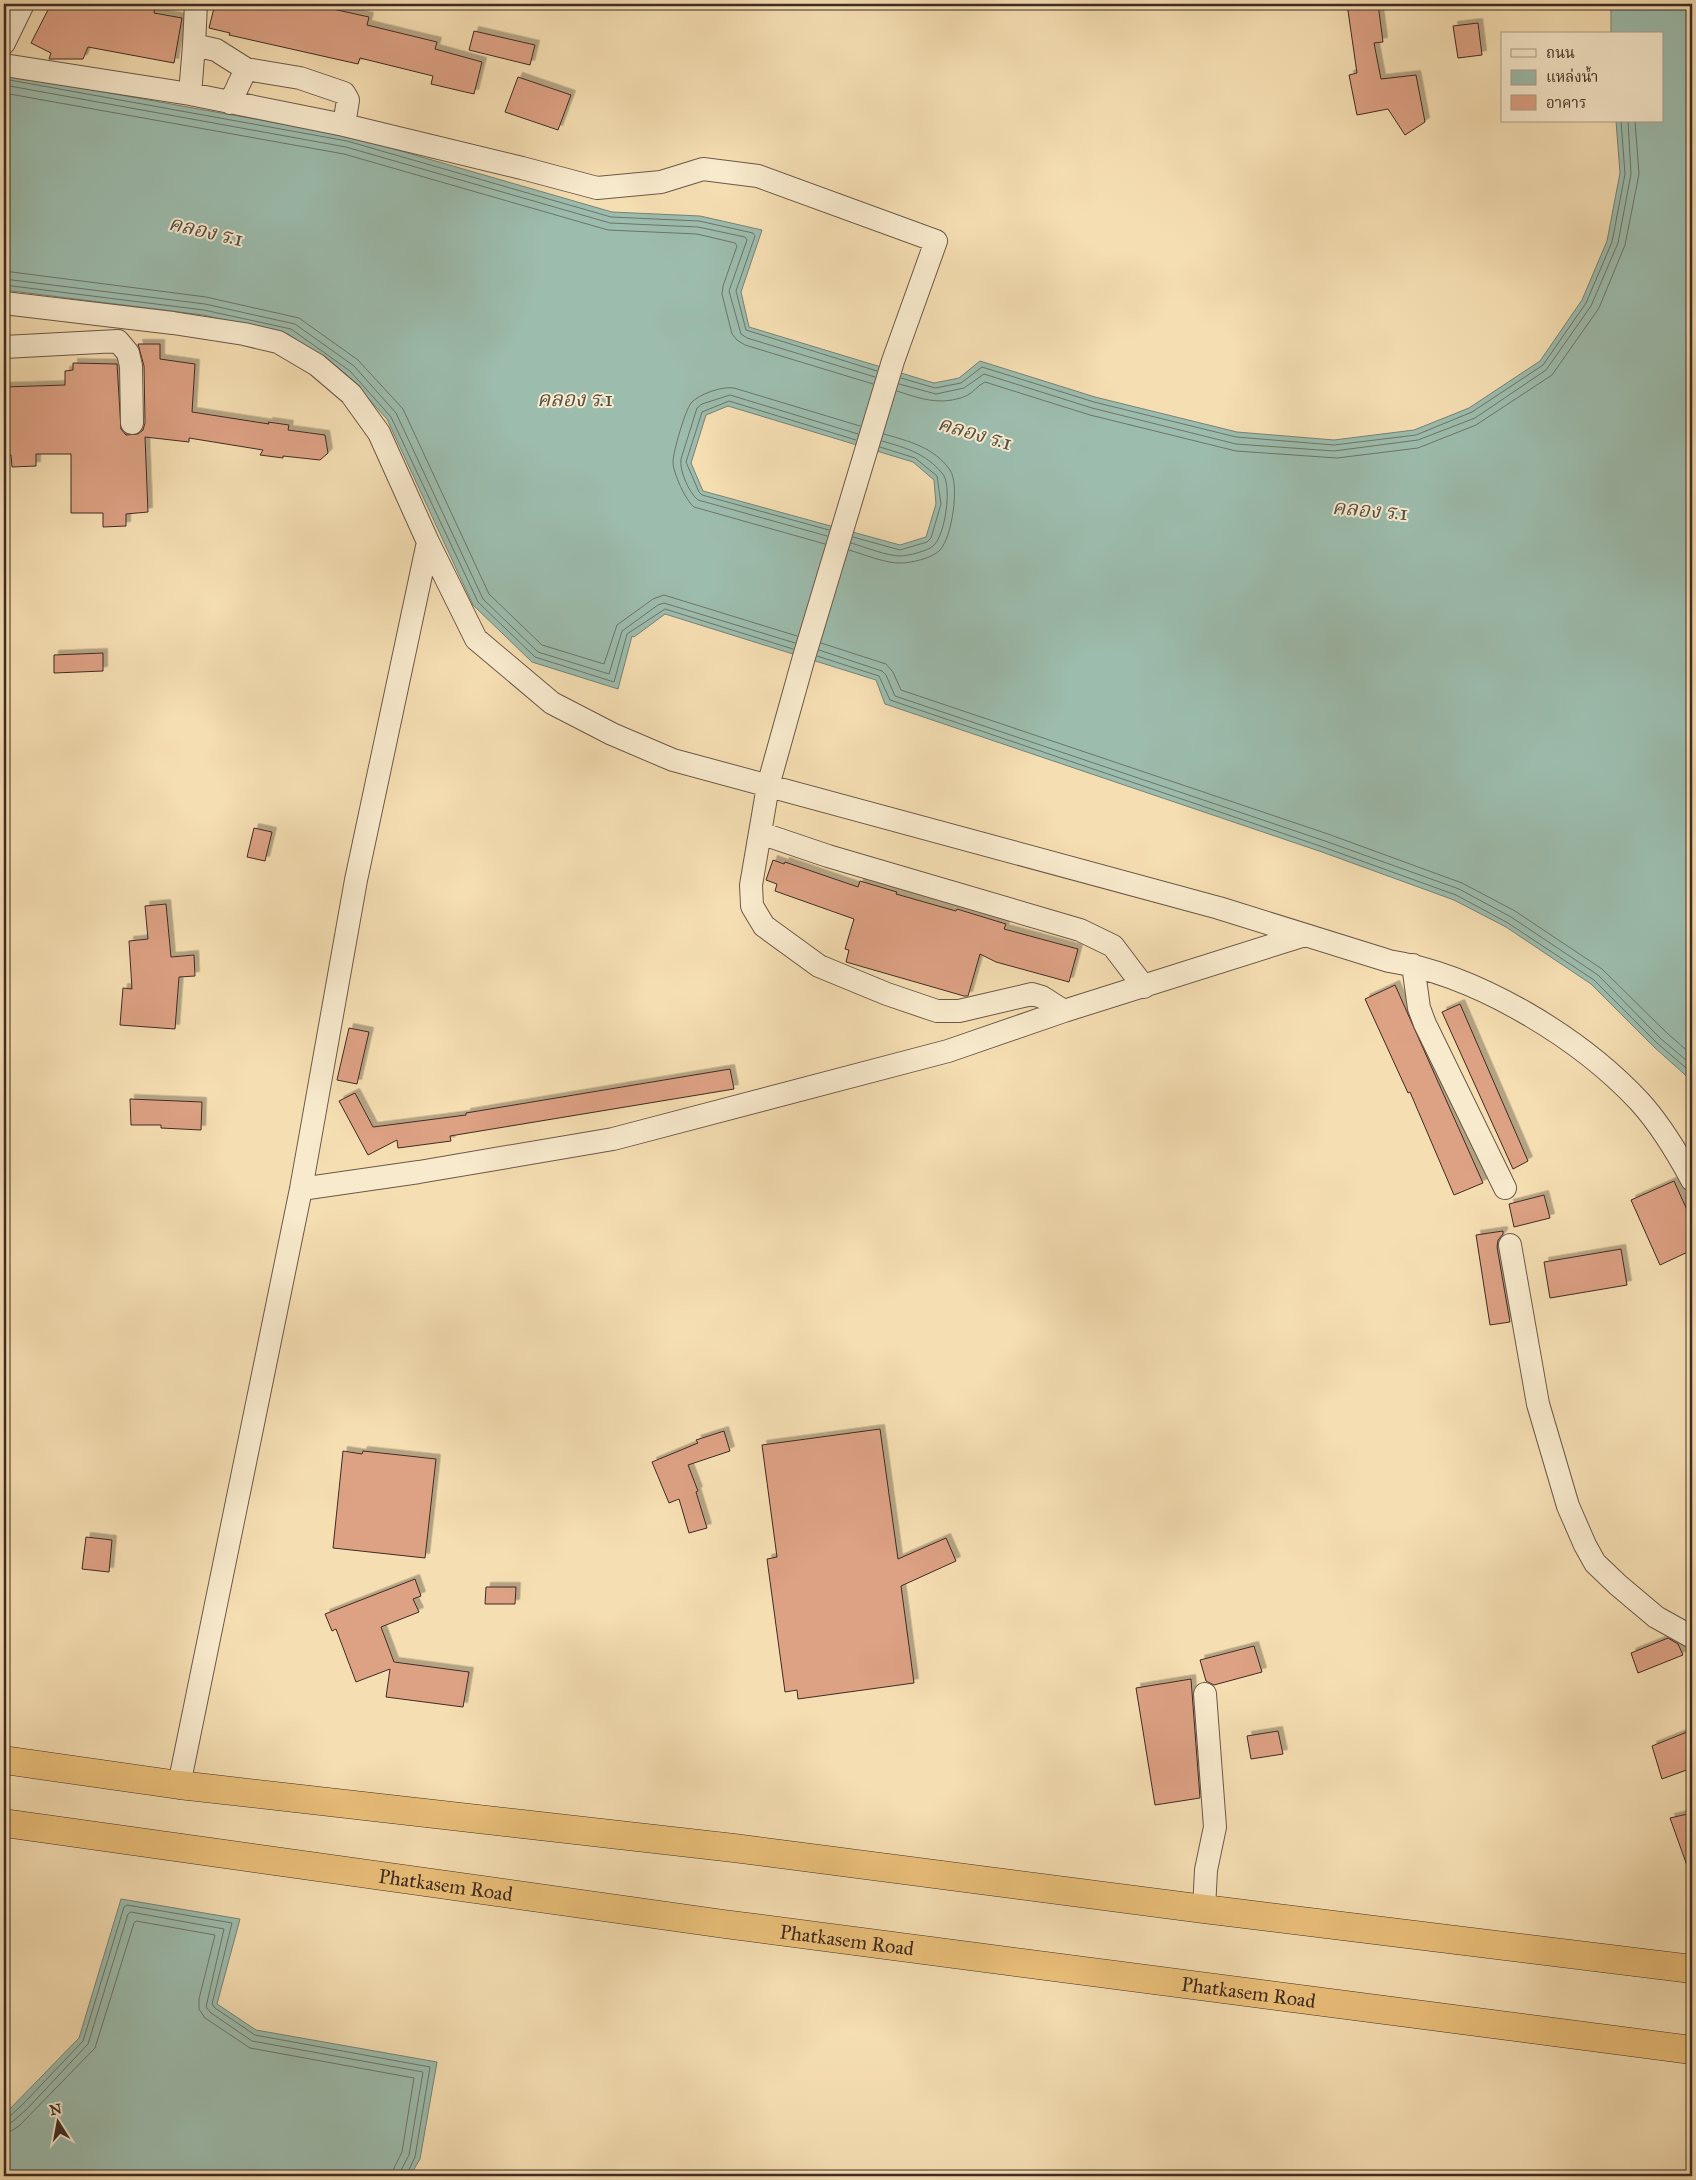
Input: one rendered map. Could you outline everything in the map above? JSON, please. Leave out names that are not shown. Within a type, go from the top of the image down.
[{"type":"highway","points":[[4,1760],[179,1785],[734,1848],[1204,1909],[1692,1969]]},
{"type":"highway","name":"Phatkasem Road","points":[[4,1823],[538,1899],[1692,2050]]},
{"type":"street","points":[[4,43],[23,4]]},
{"type":"street","points":[[190,94],[196,4]]},
{"type":"street","points":[[194,45],[216,50],[246,69],[300,78],[344,93],[348,100],[344,125]]},
{"type":"street","points":[[4,65],[190,94],[344,125],[597,188],[661,182],[703,169],[758,176],[936,241],[893,361],[804,657],[768,786],[751,885],[752,906],[764,926],[819,966],[887,994],[937,1011],[959,1011],[1032,994],[1042,997],[1064,1011]]},
{"type":"street","points":[[230,103],[246,69]]},
{"type":"street","points":[[4,303],[172,323],[244,334],[278,342],[317,365],[351,394],[379,434],[428,542],[476,639],[552,703],[612,734],[673,760],[1220,908],[1389,961],[1413,965],[1502,998],[1606,1068],[1640,1103],[1673,1144],[1692,1180]]},
{"type":"street","points":[[4,347],[118,341],[128,353],[131,366],[132,423]]},
{"type":"street","points":[[179,1785],[301,1189],[356,880],[428,542]]},
{"type":"street","points":[[760,833],[828,856],[1080,930],[1113,946],[1144,987]]},
{"type":"street","points":[[301,1189],[419,1172],[613,1139],[948,1051],[1064,1011],[1305,935]]},
{"type":"street","points":[[1413,965],[1418,1008],[1505,1188]]},
{"type":"street","points":[[1510,1245],[1538,1404],[1568,1506],[1585,1545],[1595,1563],[1618,1585],[1656,1617],[1692,1637]]},
{"type":"street","points":[[1204,1909],[1206,1870],[1215,1827],[1205,1694]]},
{"type":"water","name":"คลอง ร.1","points":[[1611,4],[1692,4],[1692,1081],[1654,1047],[1591,984],[1506,927],[1454,900],[1322,852],[885,704],[876,680],[665,614],[634,637],[632,636],[618,689],[532,662],[473,605],[387,419],[347,375],[288,334],[203,315],[4,290],[4,74],[349,136],[612,212],[700,216],[762,230],[741,292],[749,327],[934,383],[959,378],[980,361],[1095,397],[1237,432],[1334,440],[1414,430],[1469,408],[1540,361],[1582,300],[1607,241],[1620,173],[1616,122],[1664,122],[1664,32],[1611,32]],"holes":[[[728,406],[913,462],[934,480],[936,504],[926,537],[900,545],[703,491],[691,463],[706,415]]]},
{"type":"water","points":[[121,1899],[240,1919],[217,2004],[256,2030],[437,2062],[420,2159],[410,2176],[4,2176],[4,2115],[79,2038]]},
{"type":"building","points":[[51,4],[155,4],[154,13],[182,18],[174,63],[88,47],[83,59],[49,59],[51,53],[31,43]]},
{"type":"building","points":[[215,4],[310,4],[369,17],[367,25],[437,42],[435,49],[482,62],[474,94],[431,84],[433,76],[360,58],[358,64],[229,35],[230,33],[209,28]]},
{"type":"building","points":[[1347,4],[1378,4],[1383,42],[1374,43],[1381,79],[1416,75],[1425,122],[1405,135],[1388,109],[1357,115],[1349,75],[1357,73]]},
{"type":"building","points":[[1478,23],[1482,55],[1458,58],[1453,26]]},
{"type":"building","points":[[474,31],[535,45],[530,65],[469,50]]},
{"type":"building","points":[[518,77],[571,95],[558,130],[505,112]]},
{"type":"building","points":[[138,344],[160,344],[160,359],[195,364],[192,412],[269,424],[268,422],[289,425],[288,430],[325,435],[328,453],[320,460],[283,456],[283,458],[260,455],[263,450],[189,438],[189,442],[145,437],[148,512],[126,514],[126,526],[103,527],[103,513],[71,513],[71,454],[36,454],[36,466],[12,467],[11,455],[4,455],[4,387],[65,385],[65,371],[73,370],[73,363],[117,364],[121,429],[126,435],[138,434],[143,430],[145,423],[144,366]]},
{"type":"building","points":[[103,653],[103,671],[54,673],[54,655]]},
{"type":"building","points":[[254,828],[272,832],[265,861],[247,857]]},
{"type":"building","points":[[773,860],[784,864],[785,862],[858,887],[860,881],[897,892],[896,894],[956,911],[957,909],[1006,924],[1004,929],[1078,949],[1069,982],[996,962],[980,954],[968,996],[964,996],[846,962],[849,950],[845,949],[854,919],[775,891],[777,884],[766,880]]},
{"type":"building","points":[[166,904],[171,957],[194,955],[195,976],[179,977],[175,1029],[120,1025],[123,988],[132,989],[129,941],[148,939],[145,906]]},
{"type":"building","points":[[1395,985],[1483,1183],[1454,1195],[1410,1092],[1408,1093],[1365,999]]},
{"type":"building","points":[[1460,1004],[1528,1161],[1513,1169],[1442,1012]]},
{"type":"building","points":[[349,1028],[369,1032],[357,1084],[337,1080]]},
{"type":"building","points":[[730,1069],[734,1089],[450,1136],[451,1141],[398,1148],[397,1140],[368,1155],[339,1101],[355,1093],[373,1127],[466,1115],[466,1113]]},
{"type":"building","points":[[130,1099],[202,1102],[201,1130],[161,1128],[161,1125],[131,1125]]},
{"type":"building","points":[[1674,1181],[1692,1221],[1692,1250],[1660,1265],[1631,1200]]},
{"type":"building","points":[[1544,1195],[1550,1218],[1514,1227],[1509,1204]]},
{"type":"building","points":[[1503,1231],[1498,1240],[1497,1247],[1510,1322],[1490,1325],[1476,1235]]},
{"type":"building","points":[[1621,1249],[1627,1285],[1550,1298],[1544,1262]]},
{"type":"building","points":[[880,1429],[898,1559],[946,1538],[956,1561],[901,1586],[914,1683],[798,1699],[797,1690],[785,1692],[767,1559],[777,1557],[762,1445]]},
{"type":"building","points":[[724,1431],[730,1451],[688,1465],[698,1491],[696,1492],[707,1528],[689,1533],[679,1499],[669,1503],[652,1462],[698,1443],[696,1440]]},
{"type":"building","points":[[343,1451],[362,1454],[363,1451],[436,1459],[425,1558],[333,1548]]},
{"type":"building","points":[[86,1537],[112,1540],[109,1572],[82,1569]]},
{"type":"building","points":[[415,1579],[421,1596],[413,1599],[419,1612],[381,1627],[394,1662],[469,1672],[463,1707],[386,1697],[390,1669],[356,1682],[336,1629],[332,1631],[325,1614]]},
{"type":"building","points":[[486,1587],[516,1587],[515,1604],[485,1604]]},
{"type":"building","points":[[1668,1638],[1678,1644],[1683,1655],[1638,1673],[1631,1653]]},
{"type":"building","points":[[1254,1646],[1262,1672],[1214,1685],[1206,1681],[1200,1660]]},
{"type":"building","points":[[1191,1679],[1200,1798],[1155,1805],[1136,1688]]},
{"type":"building","points":[[1692,1730],[1692,1768],[1662,1779],[1652,1746]]},
{"type":"building","points":[[1278,1731],[1283,1754],[1251,1759],[1247,1736]]},
{"type":"building","points":[[1692,1813],[1692,1874],[1690,1874],[1670,1818]]}]
